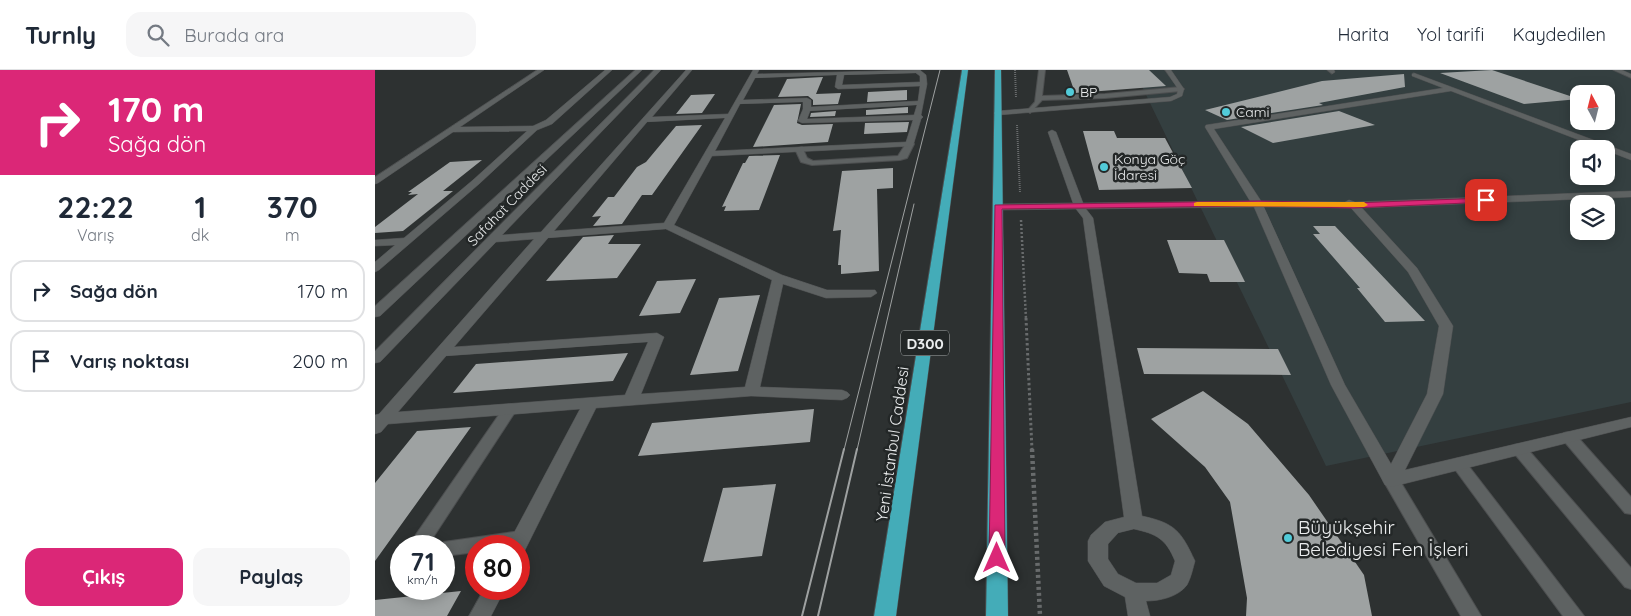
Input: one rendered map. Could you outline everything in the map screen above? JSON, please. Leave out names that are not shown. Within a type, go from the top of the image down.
[{"type":"highway","name":"Yeni İstanbul Caddesi","points":[[885,616],[965,70]]},
{"type":"highway","points":[[997,616],[998,70]]},
{"type":"street","points":[[375,181],[541,70]]},
{"type":"street","points":[[375,268],[534,128],[549,122],[609,70]]},
{"type":"street","name":"Safahat Caddesi","points":[[375,313],[639,70]]},
{"type":"street","name":"Safahat Caddesi","points":[[375,359],[658,70]]},
{"type":"street","points":[[378,422],[689,70]]},
{"type":"street","points":[[998,113],[1171,99],[1180,95],[1181,89],[1168,70]]},
{"type":"street","points":[[1616,70],[1631,76]]},
{"type":"street","points":[[668,226],[754,73],[917,71],[923,75],[924,84],[919,117],[910,144],[709,154]]},
{"type":"street","points":[[841,73],[838,87],[924,84]]},
{"type":"street","points":[[1414,75],[1631,157]]},
{"type":"street","points":[[1391,480],[1338,385],[1258,204],[1209,127],[1452,90]]},
{"type":"street","points":[[737,102],[807,100],[807,109],[802,122],[919,117]]},
{"type":"street","points":[[807,109],[921,103]]},
{"type":"street","points":[[644,120],[729,116]]},
{"type":"street","points":[[453,130],[534,128]]},
{"type":"street","points":[[1052,132],[1079,206],[1088,218],[1134,522]]},
{"type":"street","points":[[375,174],[387,174]]},
{"type":"street","points":[[998,207],[1258,204],[1353,205],[1631,194]]},
{"type":"street","points":[[1336,197],[1353,205],[1413,270],[1447,326],[1435,394],[1391,480]]},
{"type":"street","points":[[493,239],[668,226],[778,278],[826,294],[871,293]]},
{"type":"street","points":[[375,243],[407,240]]},
{"type":"street","points":[[751,391],[778,278]]},
{"type":"street","points":[[440,352],[657,337],[631,400]]},
{"type":"street","points":[[378,422],[510,409],[751,391],[842,395]]},
{"type":"street","points":[[523,535],[591,403]]},
{"type":"street","points":[[1391,480],[1569,437],[1629,425]]},
{"type":"street","points":[[1134,522],[1158,527],[1177,541],[1185,561],[1179,580],[1160,592],[1134,592],[1111,580],[1098,561],[1099,541],[1112,527],[1134,522]]},
{"type":"street","points":[[1134,592],[1139,616]]},
{"type":"street","points":[[480,616],[489,600]]},
{"type":"lane","points":[[1030,111],[1039,98],[1042,70]]},
{"type":"lane","points":[[1039,98],[1105,96],[1181,89]]},
{"type":"lane","points":[[799,149],[804,160],[812,163],[900,158],[904,156],[910,144]]},
{"type":"lane","points":[[425,535],[510,409]]},
{"type":"lane","points":[[1569,437],[1631,508]]},
{"type":"lane","points":[[1519,449],[1631,581]]},
{"type":"lane","points":[[1459,464],[1574,616]]},
{"type":"lane","points":[[1391,480],[1471,616]]},
{"type":"path","points":[[1015,70],[1041,616]]},
{"type":"shaded area","points":[[1134,70],[1631,70],[1631,402],[1326,466]]},
{"type":"building","points":[[1067,70],[1149,70],[1166,86],[1075,93]]},
{"type":"building","points":[[1492,70],[1570,96],[1570,100],[1524,104],[1440,73]]},
{"type":"building","points":[[1404,74],[1405,87],[1319,103],[1323,105],[1227,120],[1205,110],[1322,81]]},
{"type":"building","points":[[823,77],[816,94],[841,93],[838,104],[813,105],[813,100],[808,96],[778,97],[787,79]]},
{"type":"building","points":[[907,90],[907,100],[867,102],[868,92]]},
{"type":"building","points":[[715,94],[702,113],[676,114],[691,95]]},
{"type":"building","points":[[801,104],[797,123],[802,125],[833,124],[828,142],[753,147],[774,105]]},
{"type":"building","points":[[908,107],[908,113],[866,115],[866,110]]},
{"type":"building","points":[[836,111],[835,116],[810,117],[811,113]]},
{"type":"building","points":[[1339,111],[1375,125],[1273,143],[1241,127]]},
{"type":"building","points":[[909,122],[907,132],[864,134],[865,123]]},
{"type":"building","points":[[702,125],[652,195],[642,195],[622,224],[593,226],[601,216],[592,217],[608,197],[614,197],[637,167],[646,162],[676,126]]},
{"type":"building","points":[[1083,131],[1114,131],[1117,138],[1165,138],[1192,188],[1099,190]]},
{"type":"building","points":[[780,155],[759,210],[724,211],[726,206],[722,207],[743,163],[745,163],[749,156]]},
{"type":"building","points":[[482,160],[443,191],[453,191],[403,231],[375,233],[375,227],[418,194],[408,195],[412,192],[408,192],[450,162]]},
{"type":"building","points":[[893,168],[893,188],[877,189],[879,271],[841,274],[841,265],[838,265],[841,230],[833,231],[842,171]]},
{"type":"building","points":[[1313,226],[1335,226],[1425,321],[1385,322],[1357,288],[1360,288],[1313,234],[1320,234]]},
{"type":"building","points":[[614,235],[608,244],[641,244],[617,278],[546,281],[583,237]]},
{"type":"building","points":[[1167,240],[1224,240],[1245,282],[1210,282],[1207,274],[1179,273]]},
{"type":"building","points":[[696,279],[680,313],[639,316],[657,281]]},
{"type":"building","points":[[760,295],[738,371],[690,375],[719,298]]},
{"type":"building","points":[[1137,348],[1278,349],[1291,375],[1144,374]]},
{"type":"building","points":[[628,353],[613,381],[453,393],[476,364]]},
{"type":"building","name":"Büyükşehir Belediyesi Fen İşleri","points":[[1203,391],[1248,424],[1309,495],[1364,575],[1372,616],[1246,616],[1247,598],[1230,502],[1205,467],[1151,419]]},
{"type":"building","points":[[814,409],[810,442],[638,456],[652,423]]},
{"type":"building","points":[[471,427],[394,535],[390,535],[390,540],[375,561],[375,483],[417,431]]},
{"type":"building","points":[[776,484],[762,556],[703,562],[723,488]]},
{"type":"building","points":[[461,591],[447,616],[375,616],[375,600],[390,598],[390,600],[455,600],[455,592]]},
{"type":"tram line","points":[[844,450],[940,70]]},
{"type":"tram line","points":[[857,450],[914,204]]},
{"type":"tram line","points":[[802,616],[844,449]]},
{"type":"tram line","points":[[818,616],[857,449]]},
{"type":"slow traffic","points":[[1197,204],[1364,205]]},
{"type":"place","name":"BP","points":[[1070,92]]},
{"type":"place","name":"Cami","points":[[1226,112]]},
{"type":"place","name":"Konya Göç İdaresi","points":[[1104,167]]},
{"type":"place","name":"Büyükşehir Belediyesi Fen İşleri","points":[[1288,538]]},
{"type":"route","points":[[997,558],[998,207],[1258,204],[1353,205],[1486,200]]}]
